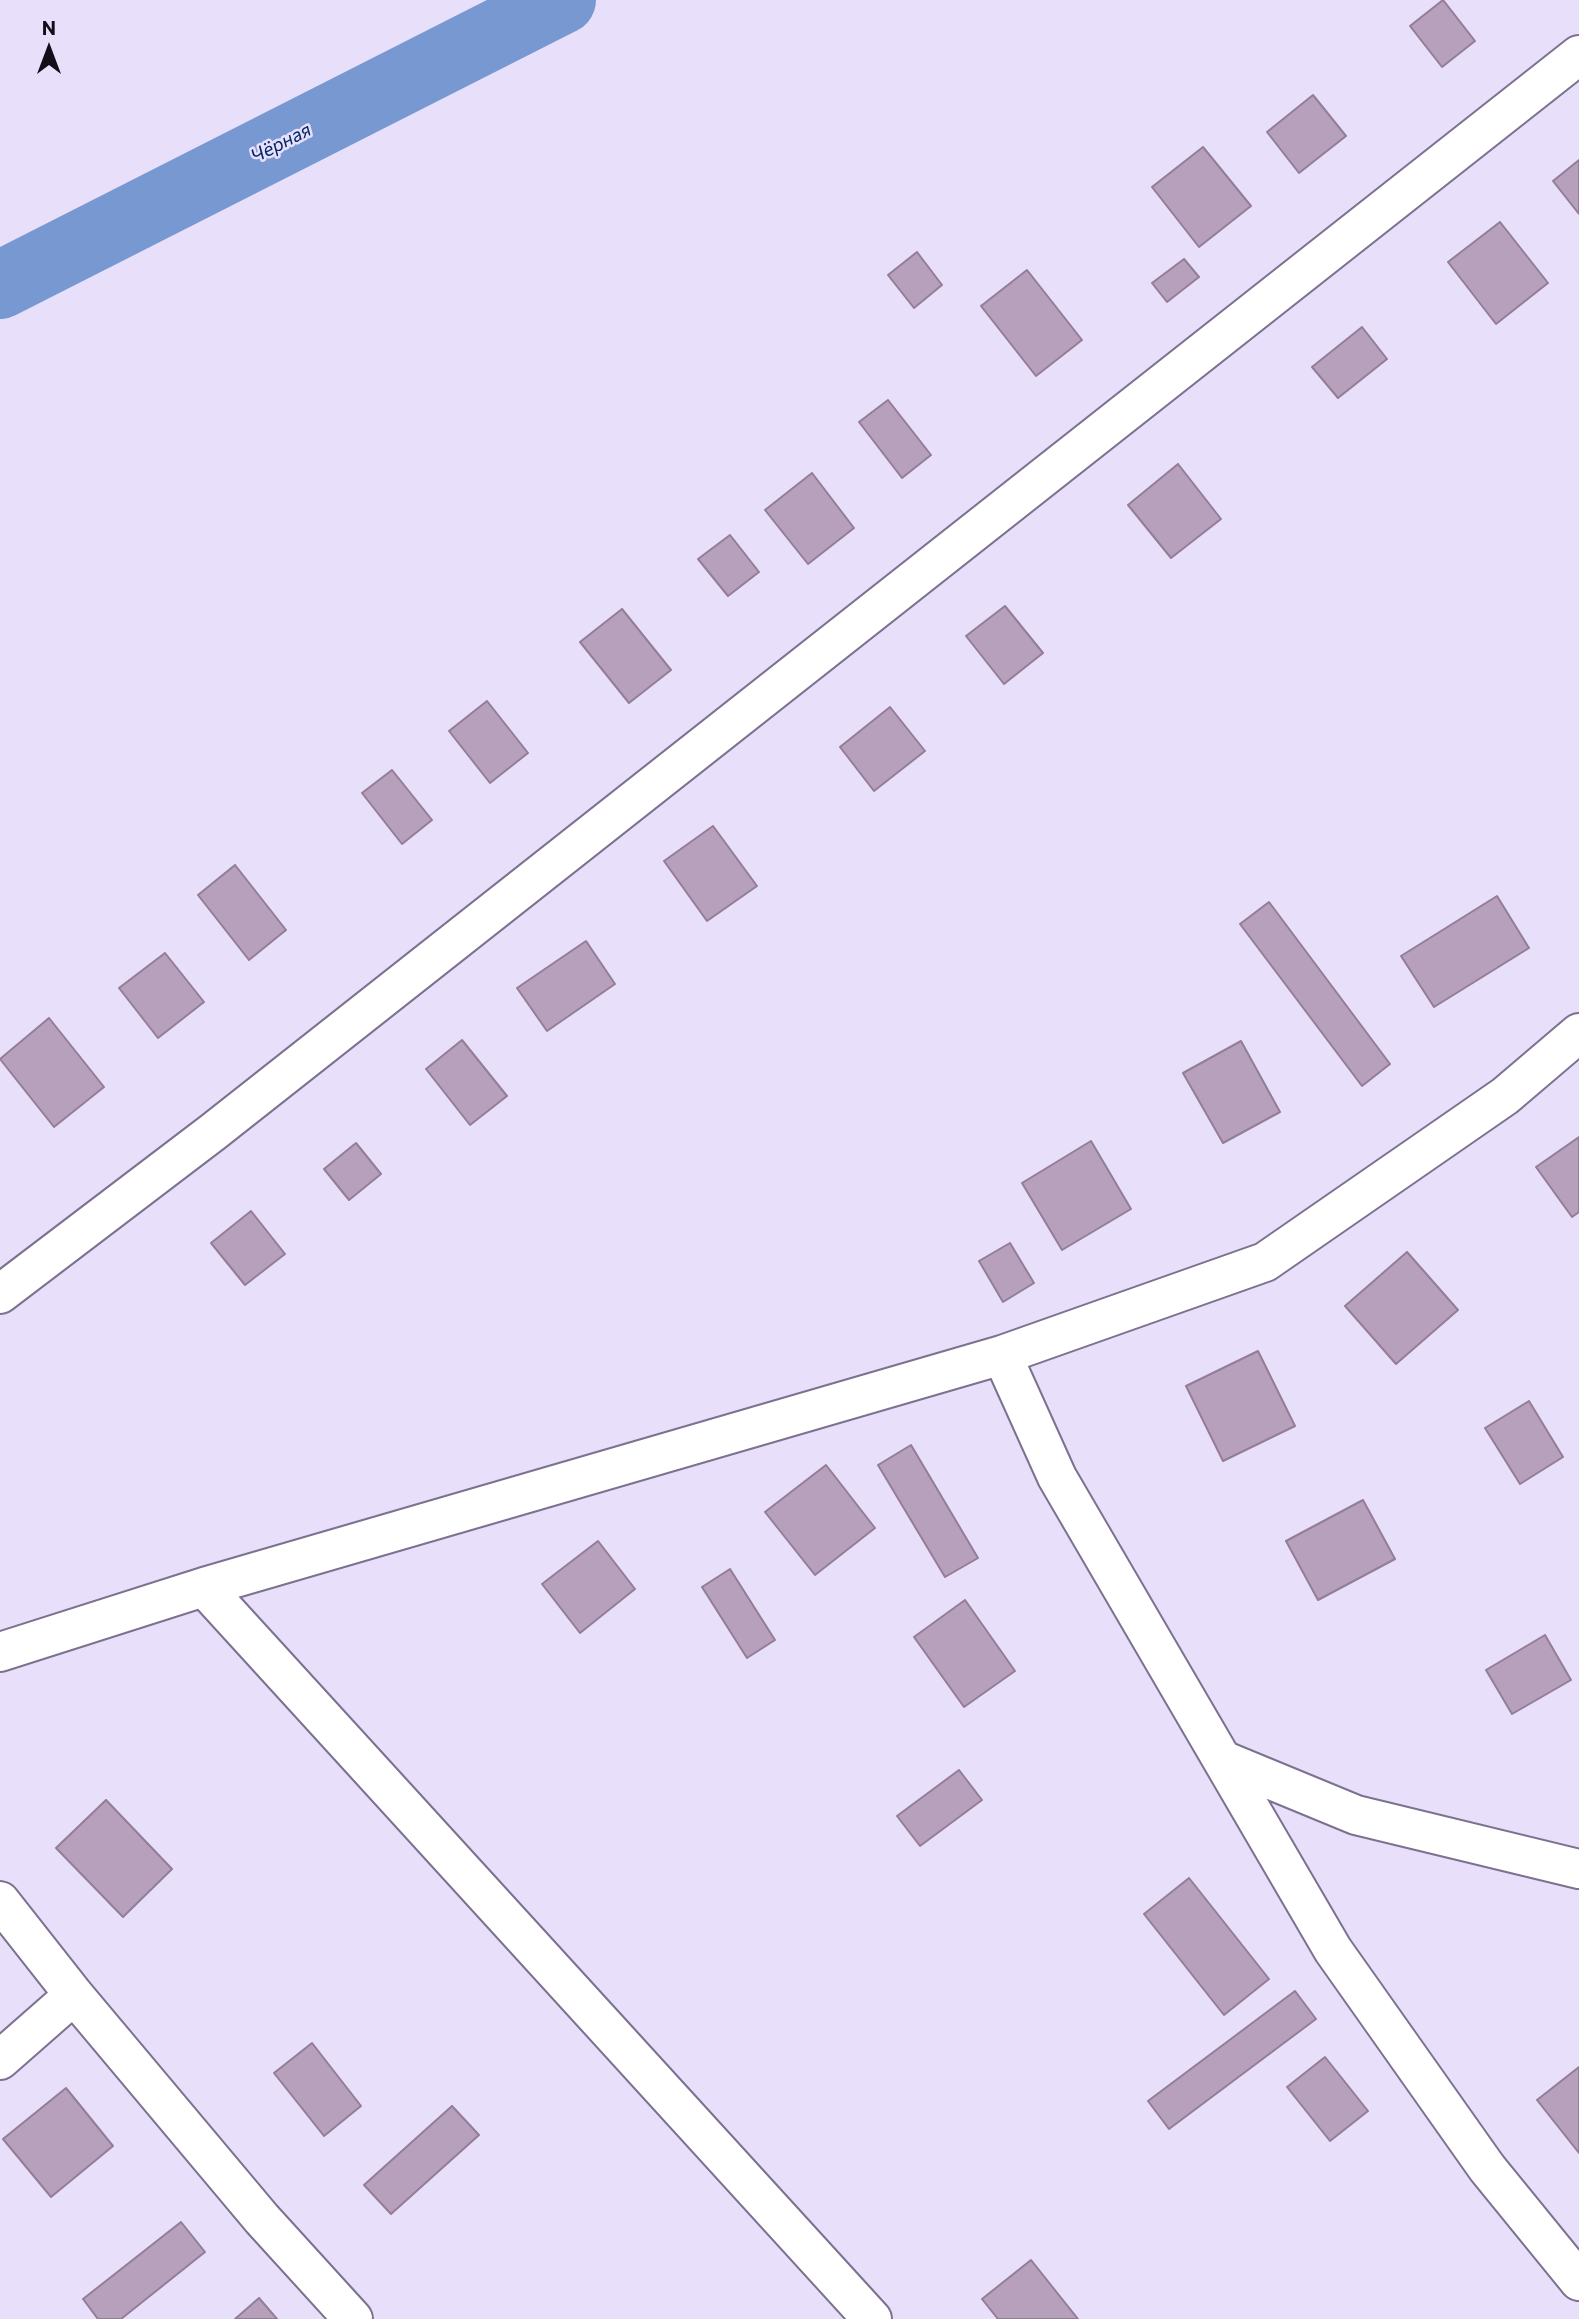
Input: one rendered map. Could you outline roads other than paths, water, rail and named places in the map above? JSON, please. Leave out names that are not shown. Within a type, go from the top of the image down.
[{"type":"street","points":[[0,1294],[224,1124],[1579,55]]},
{"type":"street","points":[[0,1652],[204,1587],[1002,1355],[1265,1262],[1505,1096],[1579,1033]]},
{"type":"street","points":[[1002,1355],[1057,1477],[1333,1950],[1487,2168],[1579,2281]]},
{"type":"street","points":[[204,1587],[872,2319]]},
{"type":"street","points":[[1225,1761],[1356,1815],[1579,1869]]},
{"type":"street","points":[[0,1901],[74,1995],[262,2219],[353,2319]]},
{"type":"street","points":[[0,2060],[74,1995]]},
{"type":"waterway","name":"Чёрная","points":[[0,285],[562,0]]}]
